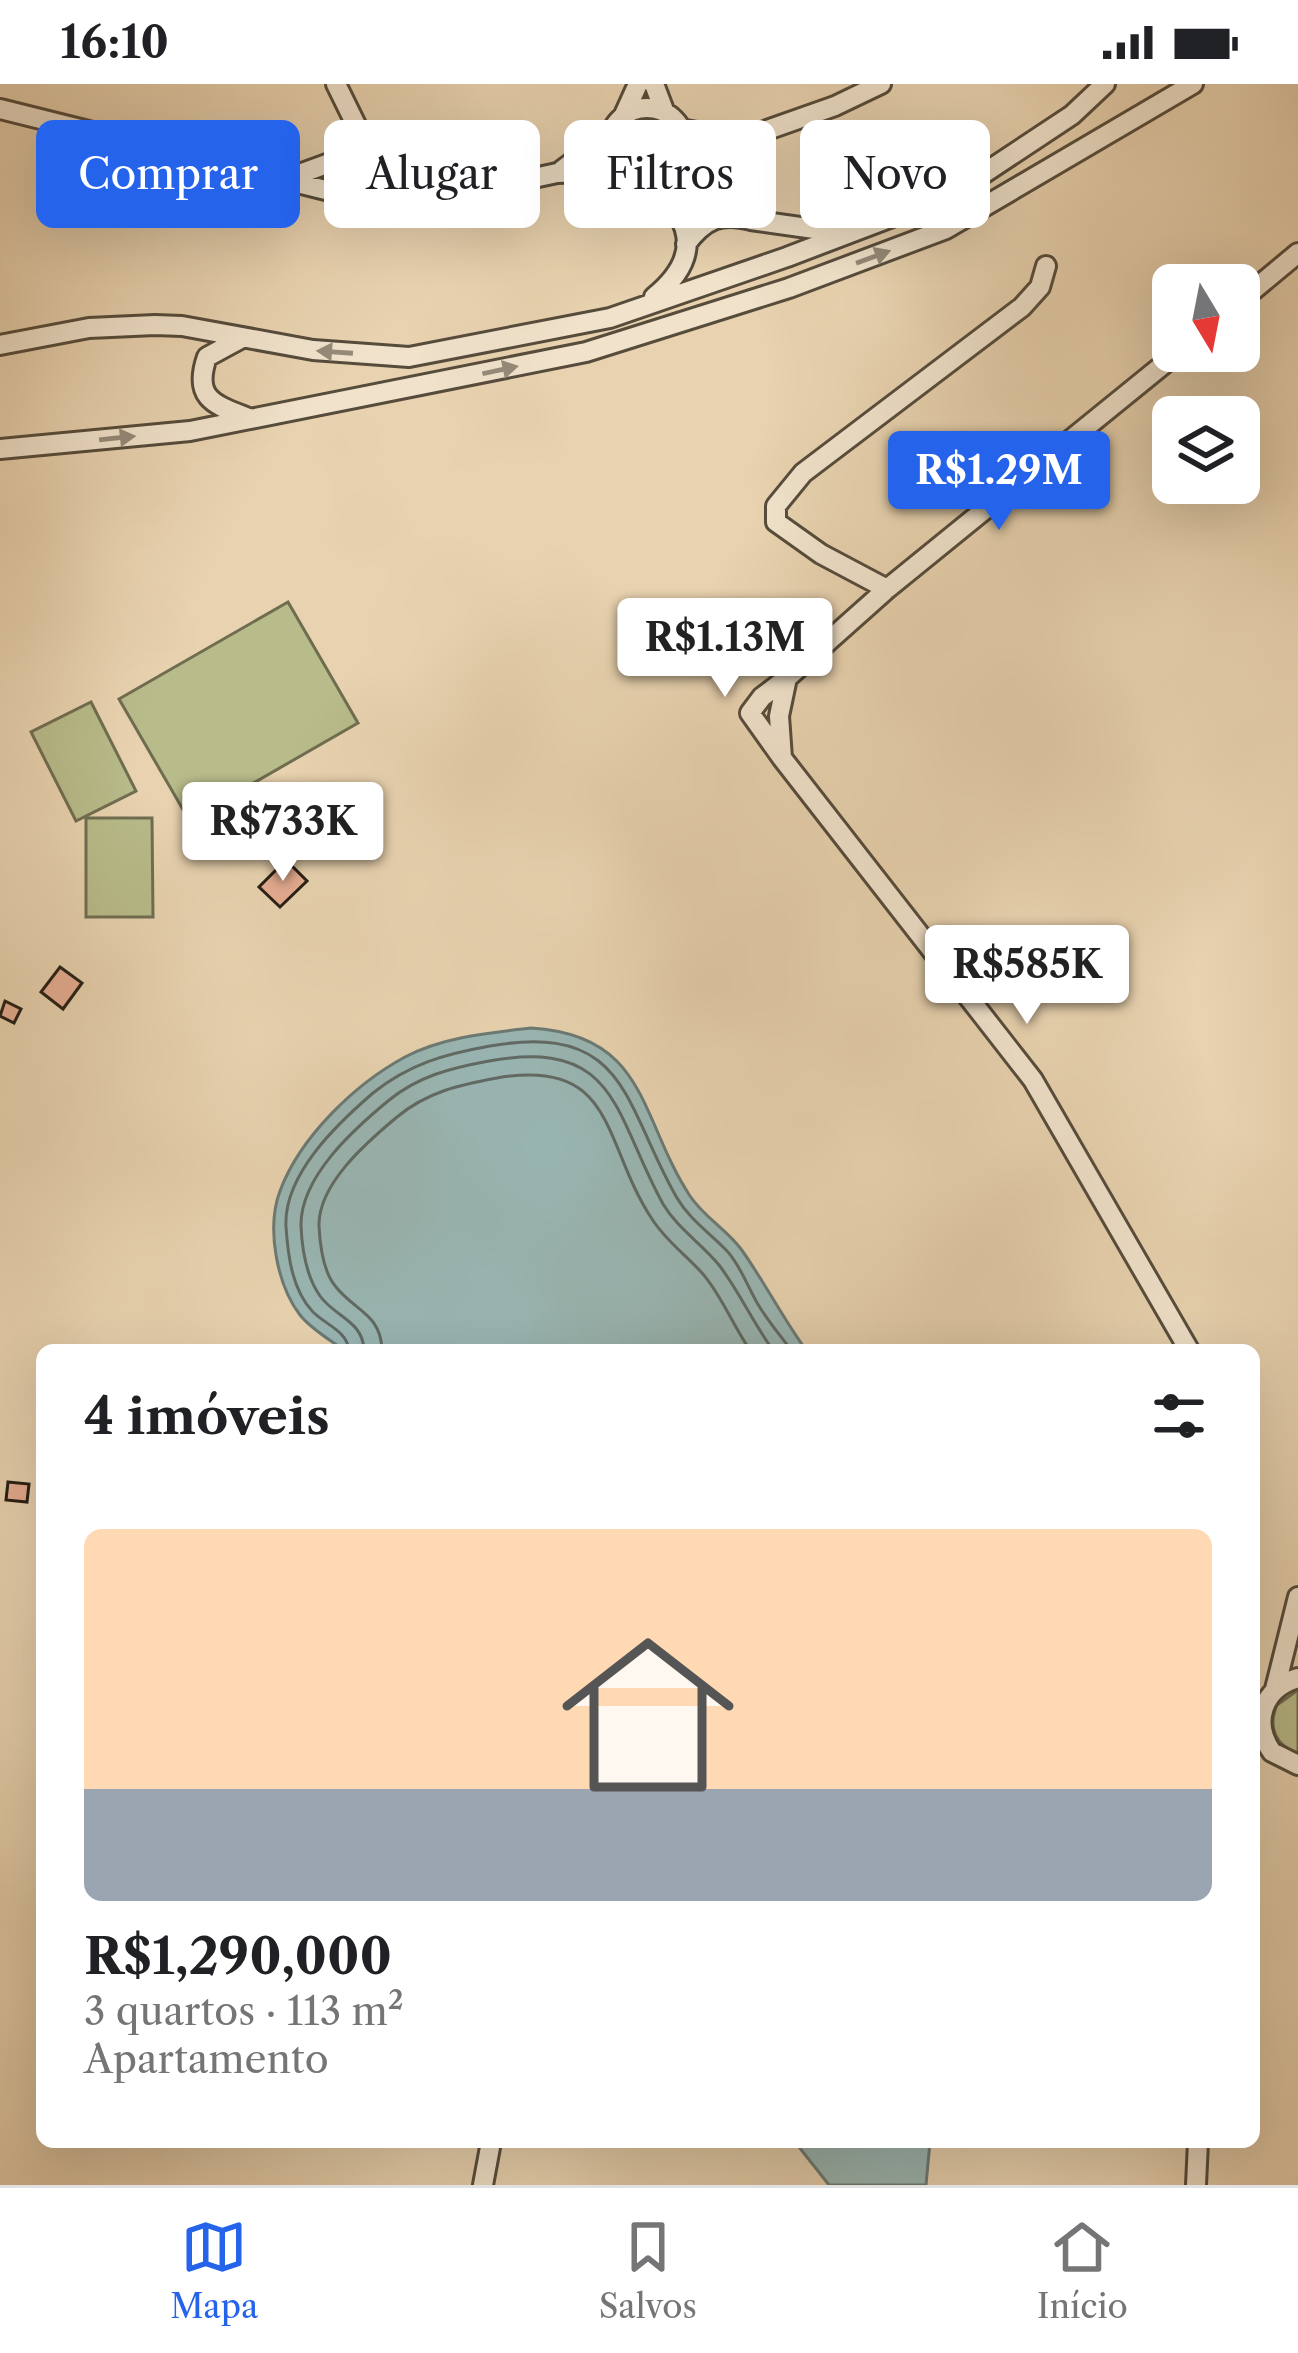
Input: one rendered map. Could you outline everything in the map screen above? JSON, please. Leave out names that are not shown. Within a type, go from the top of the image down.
[{"type":"street","points":[[336,84],[353,120]]},
{"type":"street","points":[[621,120],[638,84]]},
{"type":"street","points":[[654,84],[672,120]]},
{"type":"street","points":[[776,127],[881,84]]},
{"type":"street","points":[[0,345],[126,326],[182,326],[313,350],[409,357],[610,318],[921,206],[980,176],[1072,116],[1105,84]]},
{"type":"street","points":[[0,448],[190,431],[586,352],[789,288],[946,230],[1193,84]]},
{"type":"street","points":[[623,117],[644,108],[665,113]]},
{"type":"street","points":[[0,110],[40,120]]},
{"type":"street","points":[[557,173],[564,168]]},
{"type":"street","points":[[540,177],[564,173]]},
{"type":"street","points":[[776,225],[848,234]]},
{"type":"street","points":[[644,306],[681,269],[685,228]]},
{"type":"street","points":[[686,244],[701,228]]},
{"type":"street","points":[[1260,285],[1298,253]]},
{"type":"street","points":[[887,589],[821,554],[776,522],[776,506],[803,473],[1022,307],[1040,287],[1046,266]]},
{"type":"street","points":[[246,337],[207,356],[200,376],[204,392],[215,405],[251,419]]},
{"type":"street","points":[[1154,372],[887,589],[751,707],[750,713],[1034,1080],[1186,1344]]},
{"type":"street","points":[[782,758],[778,716],[787,678]]},
{"type":"street","points":[[1260,1738],[1262,1709],[1275,1689],[1298,1597]]},
{"type":"street","points":[[1275,1689],[1298,1678]]},
{"type":"street","points":[[1262,1732],[1272,1752],[1298,1765]]},
{"type":"street","points":[[482,2185],[490,2148]]},
{"type":"street","points":[[1196,2185],[1198,2148]]},
{"type":"green space","points":[[288,602],[358,723],[189,820],[119,699]]},
{"type":"green space","points":[[91,702],[136,791],[76,821],[31,732]]},
{"type":"green space","points":[[86,818],[152,818],[153,917],[86,917]]},
{"type":"green space","points":[[1298,1690],[1298,1754],[1279,1741],[1273,1721],[1277,1705]]},
{"type":"water","points":[[531,1028],[569,1034],[598,1046],[619,1064],[635,1085],[690,1196],[741,1249],[802,1344],[335,1344],[315,1330],[285,1288],[274,1239],[276,1206],[289,1171],[315,1132],[367,1082],[420,1050],[482,1034]]},
{"type":"water","points":[[800,2148],[929,2148],[926,2185],[829,2185]]},
{"type":"building","points":[[360,801],[379,822],[338,857],[319,836]]},
{"type":"building","points":[[286,860],[307,881],[280,907],[259,887]]},
{"type":"building","points":[[60,967],[82,983],[63,1009],[41,992]]},
{"type":"building","points":[[5,1001],[21,1009],[14,1023],[0,1016]]},
{"type":"building","points":[[8,1482],[29,1484],[27,1502],[6,1500]]}]
